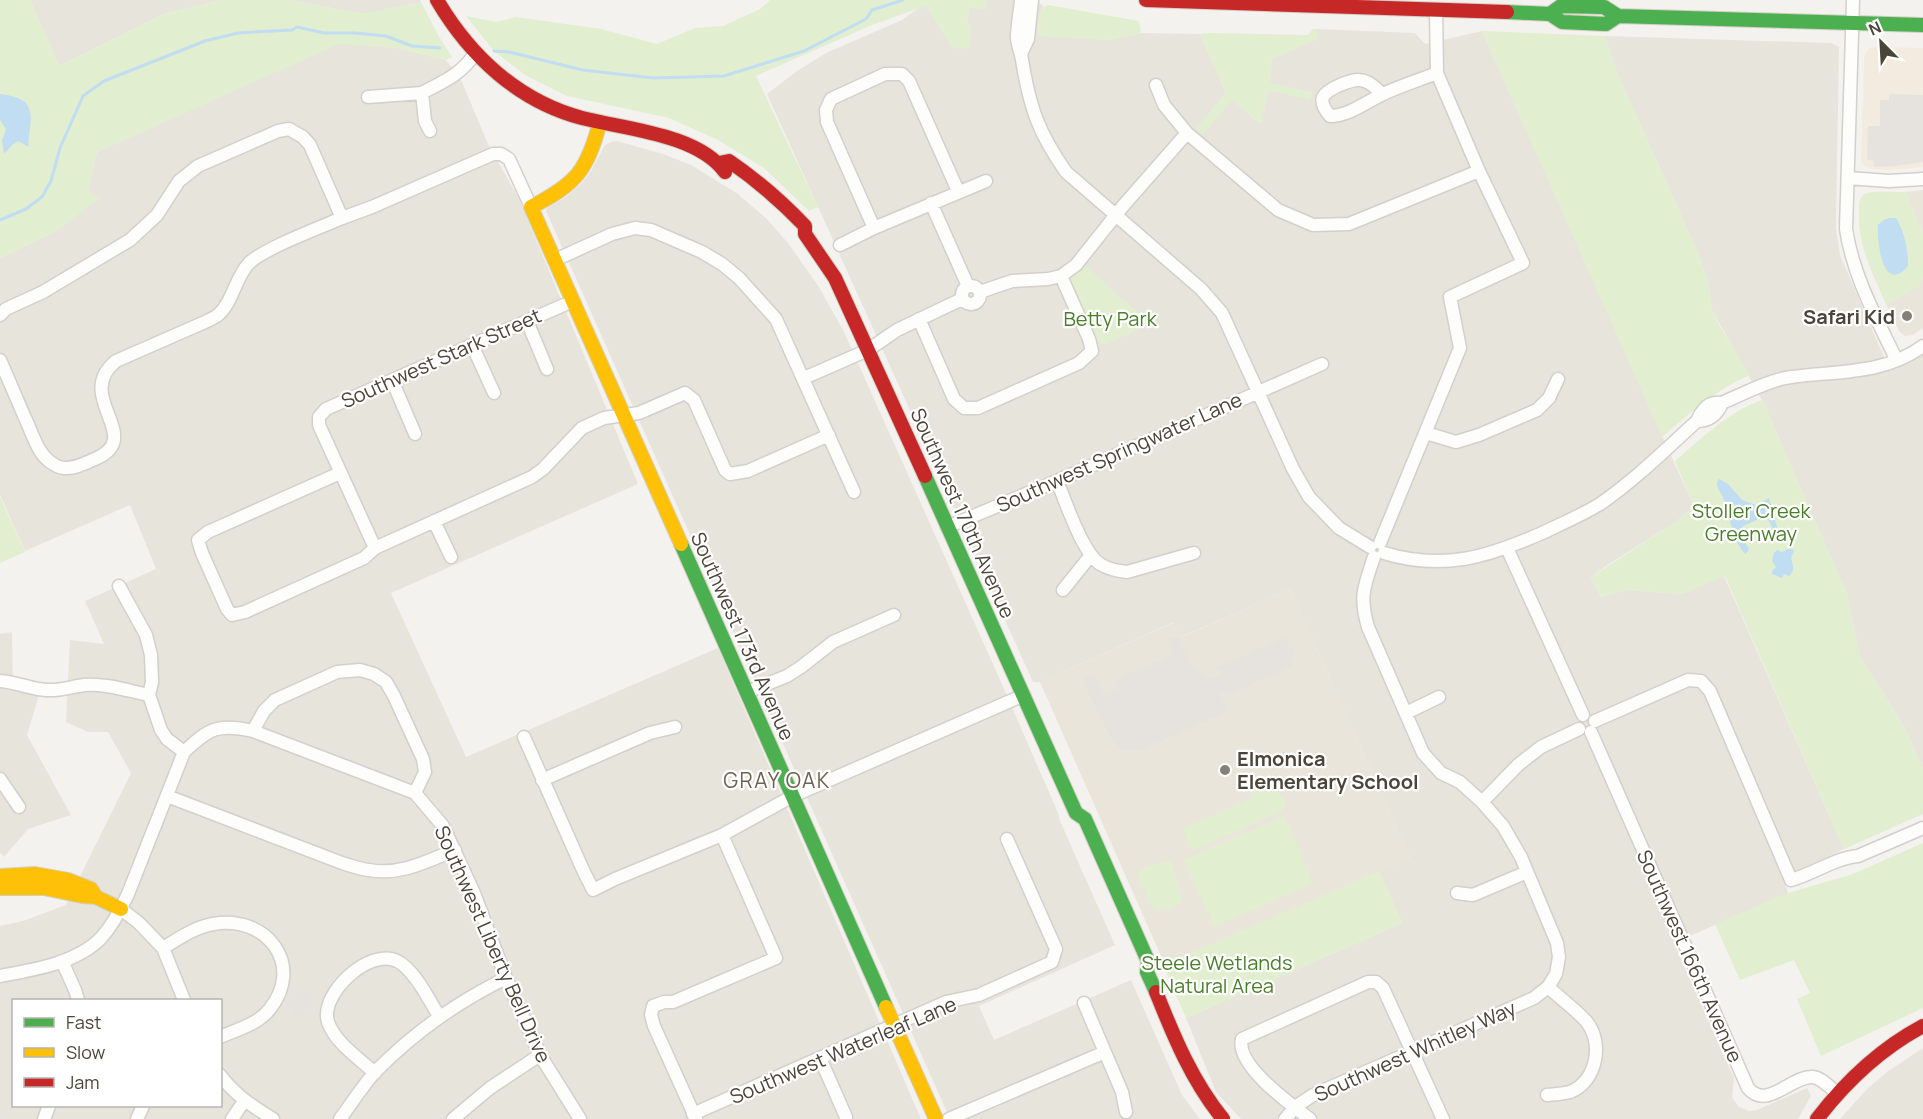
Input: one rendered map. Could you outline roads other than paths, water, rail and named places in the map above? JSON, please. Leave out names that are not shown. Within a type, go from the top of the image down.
[{"type":"main road","name":"Southwest 170th Avenue","points":[[437,0],[453,28],[474,55],[488,68],[529,96],[562,111],[655,134],[699,151],[719,163],[729,161],[782,202],[805,226],[805,234],[835,278],[1076,813],[1085,819],[1148,961],[1147,972],[1198,1086],[1223,1119]]},
{"type":"main road","points":[[1146,0],[1550,14],[1561,6],[1604,8],[1618,16],[1923,25]]},
{"type":"main road","points":[[531,207],[564,189],[579,176],[591,153],[600,122]]},
{"type":"main road","name":"Southwest 173rd Avenue","points":[[531,207],[936,1119]]},
{"type":"main road","points":[[0,876],[35,874],[57,877],[91,888],[96,897]]},
{"type":"main road","points":[[0,888],[37,887],[57,890],[86,898],[96,897],[121,909]]},
{"type":"main road","points":[[1817,1119],[1837,1093],[1872,1059],[1893,1043],[1923,1026]]},
{"type":"street","points":[[1021,0],[1016,40],[1021,54],[1029,100],[1049,148],[1066,172],[1202,289],[1222,313],[1293,469],[1309,497],[1340,528],[1377,550],[1417,561],[1454,561],[1482,556],[1507,548],[1598,505],[1630,481],[1697,421],[1706,421],[1719,411],[1722,403],[1740,393],[1777,380],[1856,372],[1896,360],[1923,346]]},
{"type":"street","points":[[1021,54],[1028,39],[1032,0]]},
{"type":"street","points":[[1853,0],[1846,229],[1849,251],[1856,273],[1896,360]]},
{"type":"street","points":[[1436,10],[1437,73],[1479,171],[1523,263],[1450,297],[1460,348],[1377,550],[1363,587],[1362,607],[1368,627],[1423,753],[1441,773],[1460,782],[1482,802],[1503,826],[1527,872],[1557,943],[1559,957],[1556,974],[1548,987],[1587,1022],[1592,1032],[1596,1053],[1594,1066],[1584,1082],[1571,1092],[1547,1095]]},
{"type":"street","points":[[368,97],[422,93],[456,75],[474,55]]},
{"type":"street","points":[[1382,94],[1437,73]]},
{"type":"street","points":[[874,228],[827,122],[826,110],[831,99],[885,74],[902,74],[909,81],[958,191]]},
{"type":"street","points":[[1156,85],[1164,105],[1186,133],[1278,210],[1313,225],[1349,224],[1479,171]]},
{"type":"street","points":[[422,93],[425,121],[430,131]]},
{"type":"street","points":[[0,315],[6,309],[43,292],[130,240],[157,215],[179,181],[198,166],[278,131],[289,129],[303,137],[310,145],[342,218]]},
{"type":"street","points":[[980,292],[1012,281],[1061,276],[1076,265],[1115,215],[1186,133]]},
{"type":"street","points":[[0,360],[39,450],[51,463],[64,468],[77,466],[107,454],[113,443],[115,430],[101,394],[101,381],[106,369],[116,361],[218,315],[225,307],[238,278],[250,262],[268,251],[493,154],[501,154],[509,159],[531,207]]},
{"type":"street","points":[[1848,178],[1889,181],[1923,179]]},
{"type":"street","points":[[840,245],[958,191],[986,181]]},
{"type":"street","points":[[931,203],[968,286]]},
{"type":"street","points":[[555,260],[612,234],[635,228],[651,230],[702,252],[739,278],[768,309],[784,334],[855,492]]},
{"type":"street","points":[[919,319],[954,399],[964,408],[978,408],[1079,363],[1092,351],[1089,339],[1061,276]]},
{"type":"street","points":[[968,286],[975,286],[980,292],[980,298],[975,304],[967,304],[962,299],[962,291],[968,286]]},
{"type":"street","points":[[804,378],[868,350],[897,330],[962,299]]},
{"type":"street","name":"Southwest Stark Street","points":[[340,473],[319,425],[319,417],[326,409],[573,301]]},
{"type":"street","points":[[527,321],[548,369]]},
{"type":"street","points":[[472,345],[494,393]]},
{"type":"street","name":"Southwest Springwater Lane","points":[[947,527],[1322,364]]},
{"type":"street","points":[[1426,433],[1456,442],[1479,435],[1538,410],[1549,398],[1558,379]]},
{"type":"street","points":[[392,380],[415,434]]},
{"type":"street","points":[[375,548],[340,473],[208,532],[198,540],[227,609],[232,615],[245,612],[364,558],[375,548],[532,477],[543,469],[582,428],[604,417],[639,413],[685,393],[690,395],[725,470],[730,474],[748,471],[828,435]]},
{"type":"street","points":[[1057,481],[1091,555],[1099,563],[1127,572],[1194,553]]},
{"type":"street","points":[[434,521],[451,557]]},
{"type":"street","points":[[1507,548],[1584,716],[1578,720],[1588,727]]},
{"type":"street","points":[[1063,590],[1091,555]]},
{"type":"street","points":[[119,586],[146,635],[151,655],[152,682],[149,695],[161,730],[167,739],[184,752]]},
{"type":"street","points":[[747,692],[787,676],[832,642],[894,615]]},
{"type":"street","points":[[253,731],[264,711],[275,700],[337,672],[360,670],[374,674],[386,682],[423,759],[425,772],[415,793]]},
{"type":"street","points":[[1482,802],[1518,765],[1541,747],[1688,680],[1701,681],[1710,691],[1791,880],[1849,857],[1858,856],[1923,828]]},
{"type":"street","points":[[0,681],[42,690],[61,691],[85,685],[149,695]]},
{"type":"street","points":[[524,737],[593,890],[722,835],[793,796],[1023,695]]},
{"type":"street","points":[[1406,712],[1439,697]]},
{"type":"street","name":"Southwest Liberty Bell Drive","points":[[0,976],[62,961],[85,950],[101,938],[121,909],[184,752],[199,738],[216,728],[227,726],[253,731],[415,793],[443,826],[474,893],[506,978],[540,1055],[580,1119]]},
{"type":"street","points":[[542,780],[650,733],[675,727]]},
{"type":"street","name":"Southwest 166th Avenue","points":[[1588,727],[1748,1088],[1755,1094],[1769,1095],[1800,1080],[1814,1077],[1837,1093]]},
{"type":"street","points":[[0,779],[19,807]]},
{"type":"street","points":[[167,796],[342,863],[370,870],[392,872],[413,867],[455,850]]},
{"type":"street","points":[[695,1117],[654,1026],[651,1015],[653,1006],[673,1002],[776,958],[722,835]]},
{"type":"street","name":"Southwest Waterleaf Lane","points":[[695,1117],[946,1002],[979,995],[1052,962],[1056,949],[1007,839]]},
{"type":"street","points":[[1457,893],[1473,895],[1527,872]]},
{"type":"street","points":[[121,909],[139,923],[163,948],[184,999]]},
{"type":"street","points":[[163,948],[198,929],[212,924],[230,923],[245,925],[262,932],[275,946],[284,971],[283,982],[276,1000],[268,1012],[257,1021],[222,1036]]},
{"type":"street","points":[[375,1073],[336,1036],[328,1023],[326,1013],[329,1002],[335,991],[354,972],[368,962],[383,958],[396,960],[411,972],[439,1016]]},
{"type":"street","points":[[62,961],[78,999]]},
{"type":"street","points":[[340,1119],[375,1073],[439,1016],[475,993],[506,978]]},
{"type":"street","points":[[1310,1119],[1255,1072],[1241,1047],[1242,1039],[1368,982],[1376,982],[1383,988],[1443,1119]]},
{"type":"street","name":"Southwest Whitley Way","points":[[1286,1119],[1295,1107],[1313,1095],[1534,998],[1548,987]]},
{"type":"street","points":[[1084,1003],[1122,1092],[1126,1112]]},
{"type":"street","points":[[949,1119],[1105,1052]]},
{"type":"street","points":[[453,1119],[490,1088],[540,1055]]},
{"type":"street","points":[[820,1058],[846,1117]]},
{"type":"street","points":[[222,1078],[244,1101],[273,1119]]},
{"type":"street","points":[[232,1119],[244,1101]]},
{"type":"water","points":[[0,94],[20,99],[28,106],[31,119],[29,147],[18,141],[4,154],[2,140],[6,129],[0,120]]},
{"type":"water","points":[[1889,218],[1896,218],[1902,230],[1908,260],[1908,266],[1899,273],[1892,274],[1883,262],[1878,232],[1878,225]]},
{"type":"water","points":[[1719,479],[1728,484],[1742,500],[1756,505],[1769,498],[1778,531],[1774,535],[1769,522],[1763,517],[1743,526],[1740,533],[1749,549],[1746,554],[1735,536],[1723,497],[1717,486]]},
{"type":"water","points":[[1788,549],[1794,551],[1791,558],[1793,567],[1791,574],[1789,576],[1784,574],[1782,578],[1772,574],[1776,567],[1772,561],[1774,553],[1777,550],[1782,552]]},
{"type":"waterway","points":[[494,51],[509,52],[583,70],[653,78],[724,76],[804,51],[866,19],[872,10],[903,0]]},
{"type":"waterway","points":[[0,220],[26,209],[42,197],[51,181],[60,148],[83,96],[104,81],[205,41],[238,33],[292,30],[297,27],[324,33],[386,36],[412,46],[440,48]]},
{"type":"place","name":"Safari Kid","points":[[1907,316]]},
{"type":"place","name":"Elmonica Elementary School","points":[[1225,770]]},
{"type":"district","name":"GRAY OAK","points":[[777,780]]},
{"type":"park label","name":"Betty Park","points":[[1110,318]]},
{"type":"park label","name":"Stoller Creek Greenway","points":[[1751,522]]},
{"type":"park label","name":"Steele Wetlands Natural Area","points":[[1217,974]]}]
